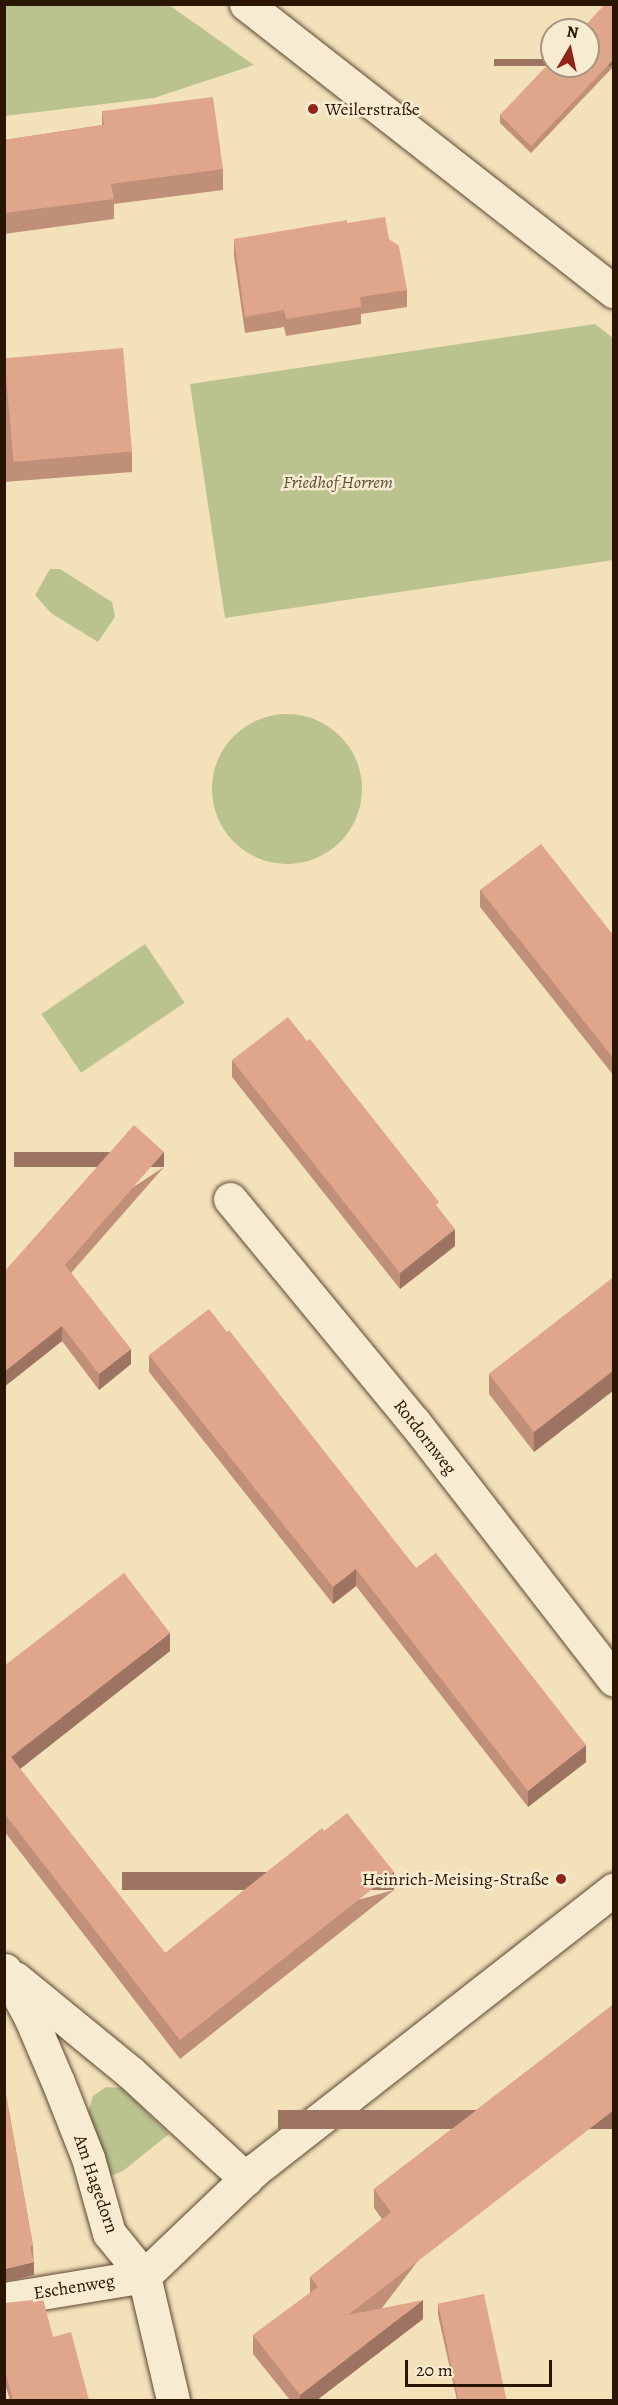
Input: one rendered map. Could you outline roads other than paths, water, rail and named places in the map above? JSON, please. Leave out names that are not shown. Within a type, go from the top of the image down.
[{"type":"street","points":[[246,4],[614,292]]},
{"type":"street","name":"Rotdornweg","points":[[230,1199],[414,1422],[614,1680]]},
{"type":"street","points":[[144,2276],[246,2179],[614,1889]]},
{"type":"street","name":"Am Hagedorn","points":[[5,1970],[130,2072],[246,2179]]},
{"type":"street","name":"Am Hagedorn","points":[[5,1970],[31,2019],[58,2082],[88,2158],[109,2233],[144,2276],[173,2400]]},
{"type":"street","name":"Eschenweg","points":[[4,2299],[144,2276]]},
{"type":"place","name":"Weilerstraße","points":[[313,109]]},
{"type":"place","name":"Heinrich-Meising-Straße","points":[[561,1879]]},
{"type":"park label","name":"Friedhof Horrem","points":[[338,482]]}]
